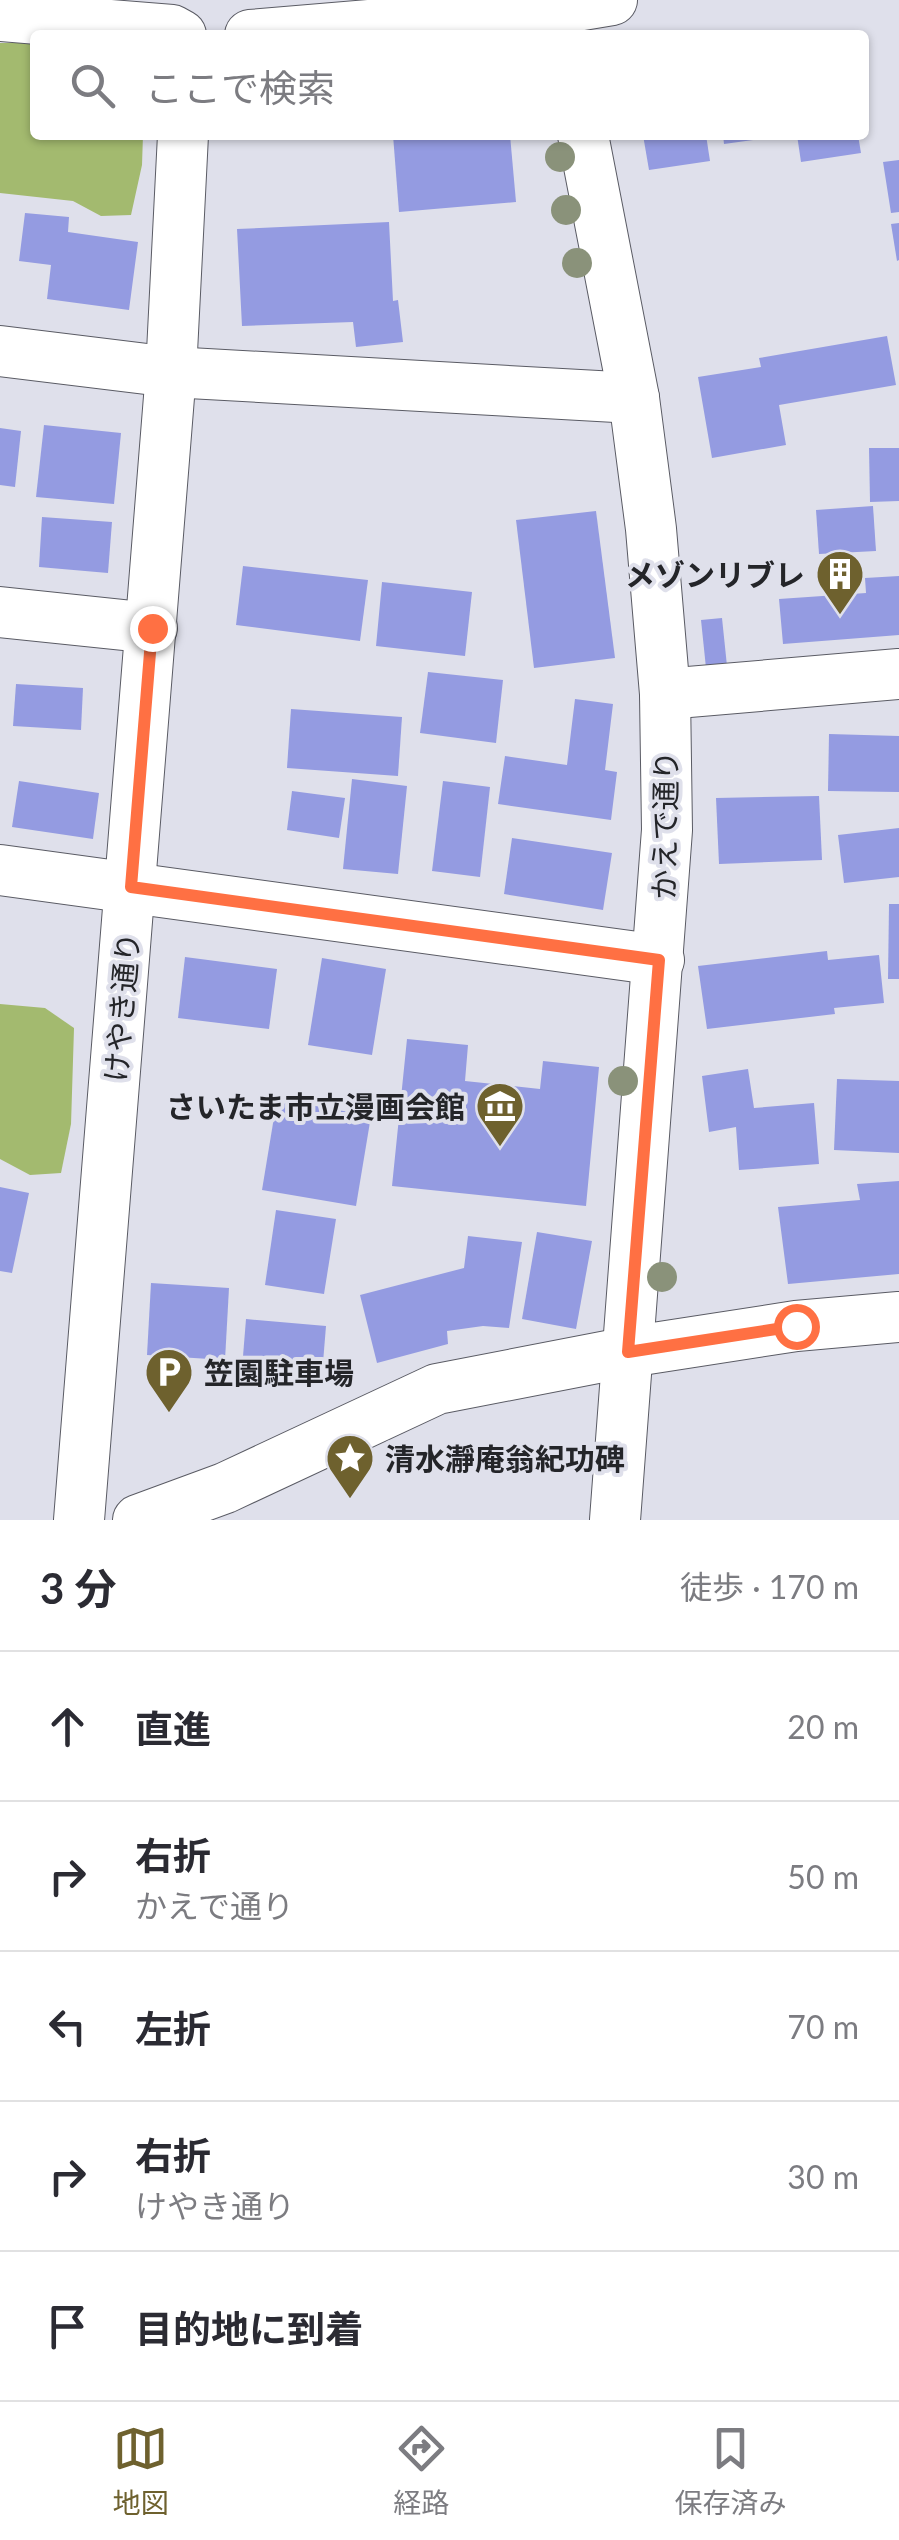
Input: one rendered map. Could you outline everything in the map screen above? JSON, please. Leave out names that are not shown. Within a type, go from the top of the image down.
[{"type":"street","points":[[327,30],[559,15],[612,0]]},
{"type":"street","points":[[0,16],[176,22]]},
{"type":"street","name":"けやき通り","points":[[79,1520],[172,372],[183,140]]},
{"type":"street","name":"かえで通り","points":[[583,140],[634,398],[651,528],[665,694],[666,830],[659,960],[615,1520]]},
{"type":"street","points":[[0,351],[172,372],[634,398]]},
{"type":"street","points":[[0,612],[152,628]]},
{"type":"street","points":[[665,694],[899,674]]},
{"type":"street","points":[[0,870],[659,960]]},
{"type":"street","points":[[138,1520],[225,1488],[437,1390],[628,1352],[796,1326],[899,1317]]},
{"type":"green space","points":[[0,43],[30,43],[30,140],[143,140],[142,165],[131,215],[101,216],[73,201],[0,193]]},
{"type":"green space","points":[[0,1004],[45,1008],[74,1028],[71,1124],[61,1173],[30,1175],[0,1159]]},
{"type":"building","points":[[393,140],[510,140],[516,202],[399,212]]},
{"type":"building","points":[[644,140],[707,140],[710,161],[649,170]]},
{"type":"building","points":[[798,140],[859,140],[861,153],[801,162]]},
{"type":"building","points":[[899,160],[899,212],[891,213],[883,162]]},
{"type":"building","points":[[25,213],[69,217],[68,232],[138,242],[129,310],[47,299],[51,265],[19,261]]},
{"type":"building","points":[[389,222],[393,301],[398,300],[403,342],[356,347],[353,322],[242,326],[237,229]]},
{"type":"building","points":[[899,223],[899,260],[897,261],[891,224]]},
{"type":"building","points":[[887,336],[896,385],[779,405],[786,445],[712,458],[698,377],[761,367],[759,358]]},
{"type":"building","points":[[44,425],[121,433],[114,504],[36,497]]},
{"type":"building","points":[[0,428],[21,431],[15,487],[0,485]]},
{"type":"building","points":[[869,448],[899,448],[899,501],[870,502]]},
{"type":"building","points":[[873,506],[876,551],[819,554],[816,510]]},
{"type":"building","points":[[596,511],[615,658],[534,668],[516,520]]},
{"type":"building","points":[[42,517],[112,522],[108,573],[39,567]]},
{"type":"building","points":[[243,566],[368,580],[360,641],[236,625]]},
{"type":"building","name":"メゾンリブレ","points":[[899,576],[899,635],[783,644],[779,599],[866,593],[865,578]]},
{"type":"building","points":[[382,582],[472,592],[465,656],[376,646]]},
{"type":"building","points":[[722,618],[727,666],[706,668],[701,620]]},
{"type":"building","points":[[428,672],[503,680],[496,743],[420,733]]},
{"type":"building","points":[[16,684],[83,688],[81,730],[13,726]]},
{"type":"building","points":[[575,699],[613,704],[605,770],[617,772],[611,820],[498,804],[505,756],[567,765]]},
{"type":"building","points":[[291,709],[402,717],[398,776],[287,768]]},
{"type":"building","points":[[829,734],[899,736],[899,792],[828,791]]},
{"type":"building","points":[[352,779],[407,786],[398,874],[343,869]]},
{"type":"building","points":[[19,781],[99,793],[93,839],[12,827]]},
{"type":"building","points":[[443,781],[490,787],[480,877],[432,871]]},
{"type":"building","points":[[292,791],[345,798],[339,838],[287,830]]},
{"type":"building","points":[[819,796],[822,860],[719,864],[716,798]]},
{"type":"building","points":[[899,828],[899,877],[844,883],[838,835]]},
{"type":"building","points":[[512,838],[612,853],[603,910],[504,894]]},
{"type":"building","points":[[889,904],[899,904],[899,979],[888,979]]},
{"type":"building","points":[[827,951],[828,960],[879,955],[884,1003],[834,1008],[835,1014],[707,1029],[698,966]]},
{"type":"building","points":[[185,957],[277,969],[269,1029],[178,1018]]},
{"type":"building","points":[[322,958],[386,969],[372,1055],[308,1045]]},
{"type":"building","points":[[407,1039],[468,1045],[465,1081],[540,1089],[543,1061],[599,1067],[586,1206],[392,1186]]},
{"type":"building","points":[[748,1069],[754,1108],[814,1103],[819,1164],[739,1170],[736,1127],[709,1132],[702,1076]]},
{"type":"building","points":[[837,1079],[899,1081],[899,1153],[834,1150]]},
{"type":"building","points":[[277,1099],[371,1116],[356,1206],[262,1190]]},
{"type":"building","points":[[899,1181],[899,1274],[788,1284],[778,1207],[860,1200],[857,1184]]},
{"type":"building","points":[[0,1187],[29,1193],[12,1273],[0,1271]]},
{"type":"building","points":[[276,1210],[336,1219],[324,1294],[265,1285]]},
{"type":"building","points":[[537,1232],[592,1241],[576,1329],[522,1319]]},
{"type":"building","points":[[468,1236],[522,1242],[509,1328],[483,1326],[447,1331],[448,1344],[377,1363],[360,1295],[464,1268]]},
{"type":"building","points":[[151,1283],[229,1288],[225,1360],[147,1355]]},
{"type":"building","points":[[246,1319],[326,1326],[321,1387],[241,1381]]},
{"type":"place","name":"メゾンリブレ","points":[[840,616]]},
{"type":"place","name":"さいたま市立漫画会館","points":[[500,1148]]},
{"type":"place","name":"笠園駐車場","points":[[169,1414]]},
{"type":"place","name":"清水瀞庵翁紀功碑","points":[[350,1500]]},
{"type":"route","points":[[152,628],[131,887],[659,960],[628,1352],[796,1326]]}]
